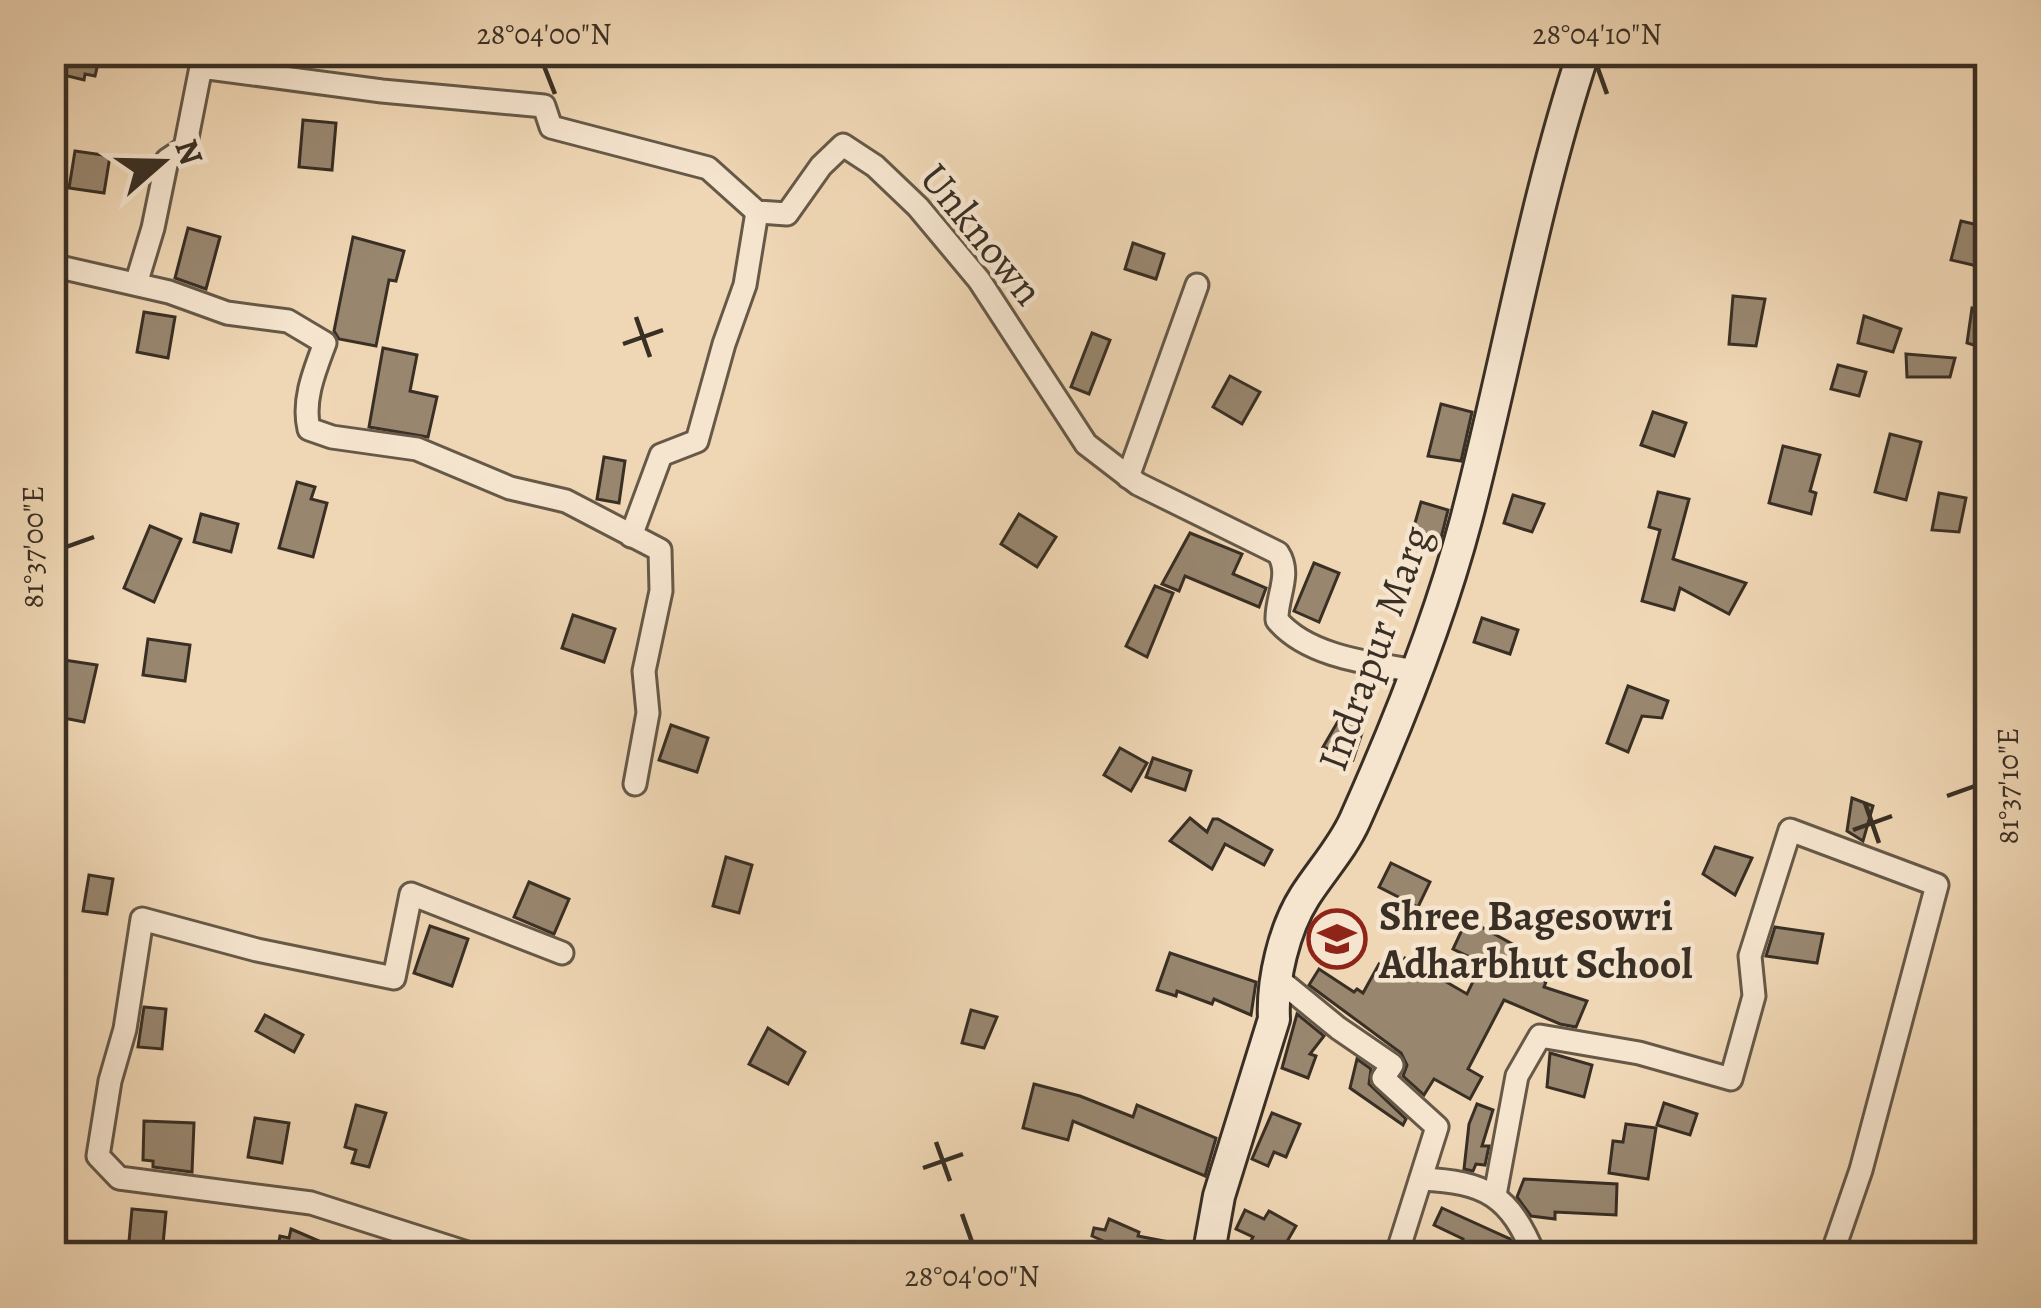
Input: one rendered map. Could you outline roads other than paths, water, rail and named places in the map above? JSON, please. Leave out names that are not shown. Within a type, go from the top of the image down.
[{"type":"street","name":"Indrapur Marg","points":[[1208,1257],[1219,1196],[1274,1018],[1284,945],[1301,902],[1352,826],[1416,671],[1465,524],[1551,150],[1584,51]]},
{"type":"street","points":[[136,284],[167,160],[185,148],[197,59],[382,91],[544,106],[550,128],[708,168],[757,212],[745,285],[697,441],[661,455],[631,536]]},
{"type":"street","name":"Unknown","points":[[757,212],[787,214],[821,166],[843,145],[875,166],[918,207],[980,280],[1086,444],[1128,477],[1278,553],[1284,562],[1284,579],[1277,620],[1287,632],[1311,646],[1416,671]]},
{"type":"street","points":[[51,265],[136,284],[227,313],[287,321],[325,343],[305,415],[309,429],[332,437],[417,449],[510,488],[566,501],[660,550],[661,591],[644,670],[648,713],[635,784]]},
{"type":"street","points":[[1128,477],[1197,285]]},
{"type":"street","points":[[1495,1195],[1517,1076],[1540,1036],[1639,1054],[1731,1079],[1754,996],[1750,956],[1790,830],[1937,885],[1861,1170],[1831,1257]]},
{"type":"street","points":[[480,1257],[311,1203],[119,1178],[98,1156],[142,920],[394,978],[411,894],[562,952]]},
{"type":"street","points":[[1277,977],[1392,1065],[1383,1078],[1437,1127],[1396,1257]]},
{"type":"street","points":[[1421,1179],[1467,1181],[1502,1198],[1535,1257]]},
{"type":"place","name":"Shree Bagesowri Adharbhut School","points":[[1337,939]]}]
